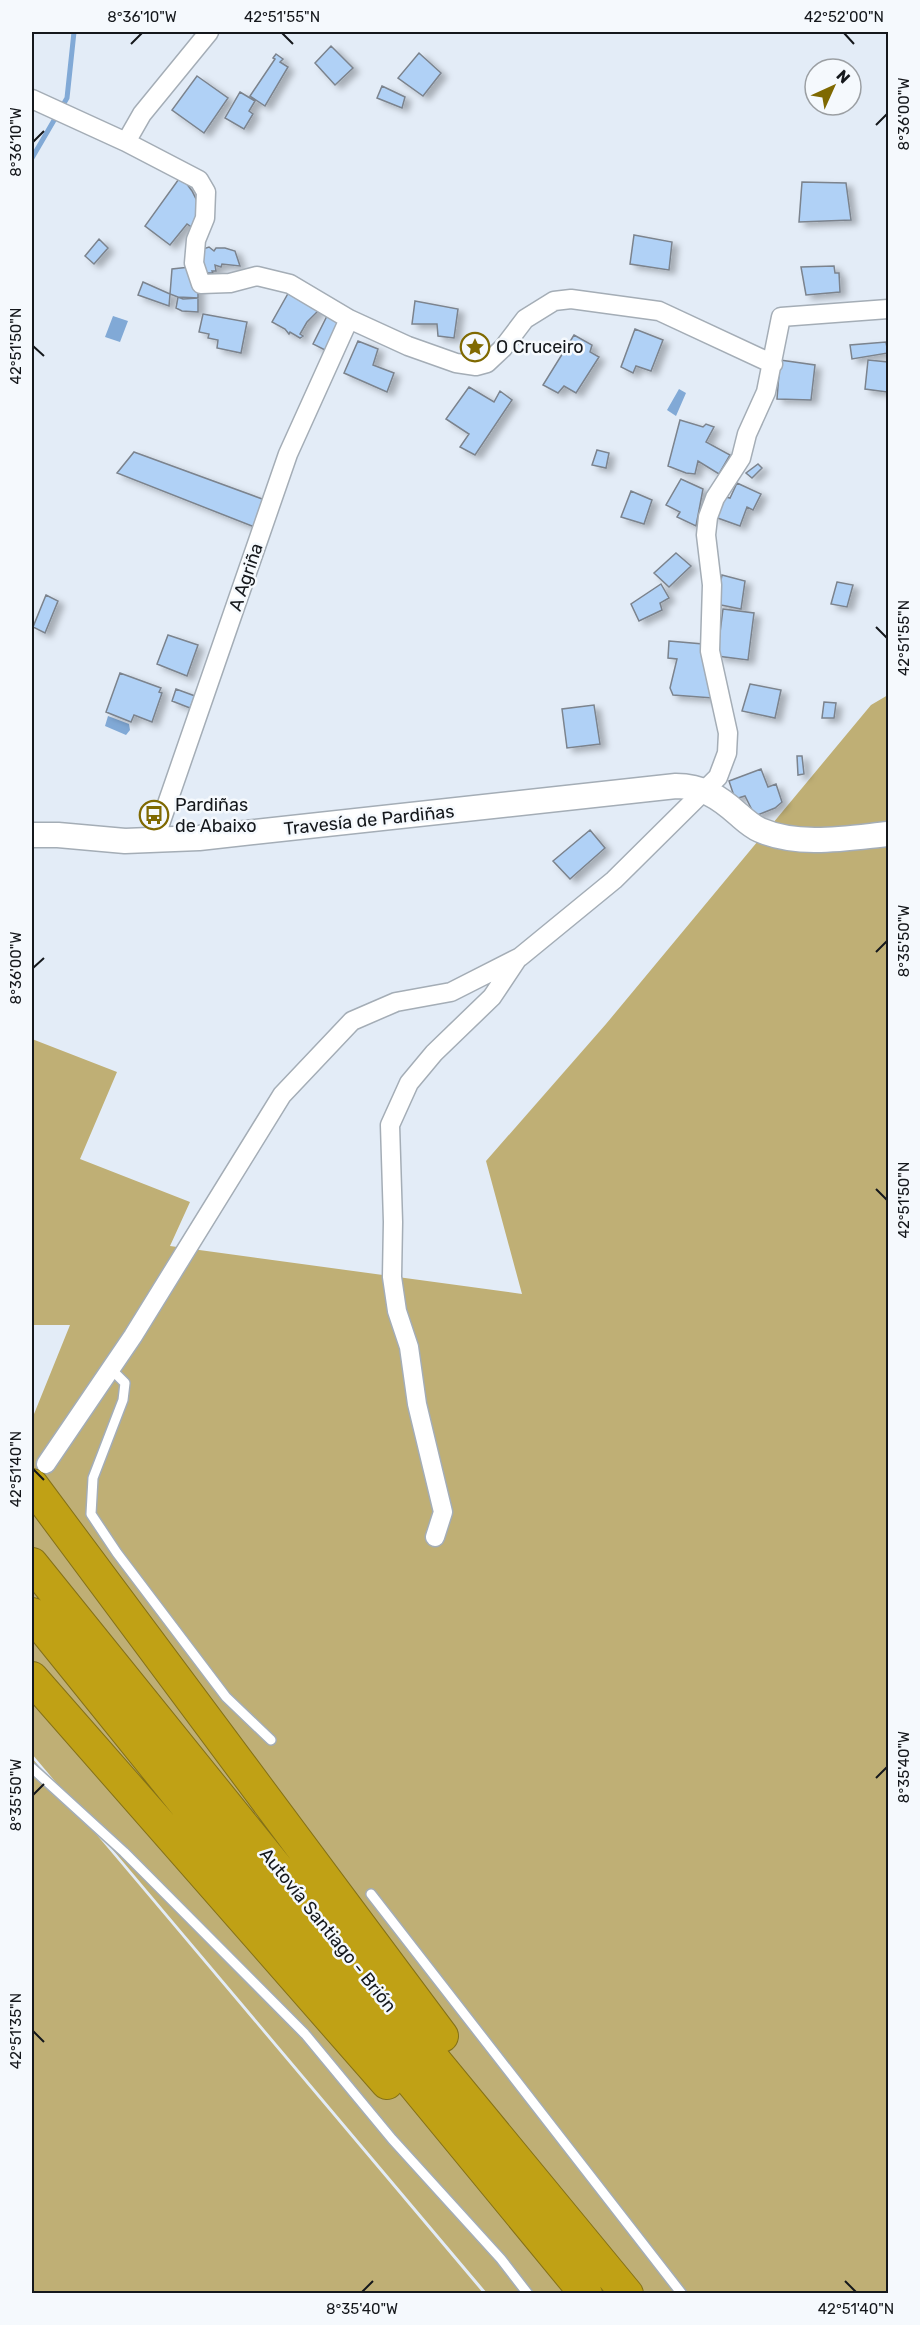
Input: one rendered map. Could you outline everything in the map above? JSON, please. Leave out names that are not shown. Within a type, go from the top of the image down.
[{"type":"highway","points":[[39,1475],[482,2089],[519,2161]]},
{"type":"highway","name":"Autovía Santiago - Brión","points":[[32,1564],[306,1904],[627,2294]]},
{"type":"highway","name":"Autovía Santiago - Brión","points":[[32,1614],[285,1928],[585,2294]]},
{"type":"highway","points":[[32,1678],[269,1950],[480,2187],[520,2212]]},
{"type":"street","points":[[126,142],[142,114],[209,32]]},
{"type":"street","points":[[32,99],[126,142],[199,180],[207,192],[205,218],[196,240],[194,263],[201,284],[230,283],[257,276],[290,284],[349,319],[408,346],[456,363],[476,366],[487,363],[503,348],[525,319],[543,306],[571,299],[659,311],[772,364]]},
{"type":"street","points":[[39,1475],[182,1258],[282,1095],[352,1021],[396,1002],[451,992],[519,957],[614,880],[718,777],[727,753],[728,733],[710,651],[712,585],[706,535],[708,517],[715,498],[741,458],[747,434],[766,392],[781,316],[888,309]]},
{"type":"street","name":"A Agriña","points":[[158,841],[163,816],[288,454],[349,319]]},
{"type":"street","name":"Travesía de Pardiñas","points":[[32,835],[158,841],[235,835],[663,787],[686,786],[706,791]]},
{"type":"street","points":[[706,791],[723,801],[755,828],[778,836],[808,839],[888,834]]},
{"type":"street","points":[[435,1537],[443,1512],[417,1404],[409,1347],[398,1311],[392,1277],[390,1125],[409,1083],[434,1053],[492,997],[519,957]]},
{"type":"lane","points":[[111,1369],[125,1383],[123,1400],[93,1478],[90,1514],[226,1696],[271,1740]]},
{"type":"lane","points":[[32,1768],[124,1852],[305,2034],[392,2139],[501,2259],[528,2294]]},
{"type":"lane","points":[[371,1894],[682,2294]]},
{"type":"shaded area","points":[[888,695],[888,2293],[487,2293],[32,1754],[32,1419],[70,1325],[32,1325],[32,1039],[117,1072],[80,1159],[190,1202],[170,1246],[522,1294],[486,1161],[606,1024],[871,705]]},
{"type":"shaded area","points":[[32,1758],[483,2293],[32,2293]]},
{"type":"water","points":[[113,316],[128,321],[120,342],[105,337]]},
{"type":"water","points":[[679,389],[686,393],[676,416],[667,410]]},
{"type":"water","points":[[108,716],[129,724],[130,730],[126,735],[105,726]]},
{"type":"building","points":[[331,46],[353,68],[335,85],[315,63]]},
{"type":"building","points":[[419,53],[441,73],[423,96],[398,78]]},
{"type":"building","points":[[276,54],[283,59],[280,62],[288,67],[265,106],[250,96]]},
{"type":"building","points":[[197,76],[228,98],[204,133],[172,110]]},
{"type":"building","points":[[382,86],[405,97],[402,108],[377,98]]},
{"type":"building","points":[[240,92],[255,101],[249,111],[253,114],[244,129],[225,118]]},
{"type":"building","points":[[181,176],[201,209],[196,230],[187,224],[170,245],[145,226]]},
{"type":"building","points":[[802,182],[846,183],[851,220],[799,222]]},
{"type":"building","points":[[634,235],[672,242],[669,270],[630,264]]},
{"type":"building","points":[[99,239],[108,248],[94,264],[85,256]]},
{"type":"building","points":[[209,247],[214,251],[216,248],[225,248],[235,251],[240,266],[215,265],[216,271],[212,271],[213,273],[203,273],[200,250]]},
{"type":"building","points":[[834,266],[835,273],[839,273],[840,292],[806,295],[801,267]]},
{"type":"building","points":[[190,267],[198,283],[198,298],[183,299],[170,294],[172,269]]},
{"type":"building","points":[[143,282],[170,294],[169,306],[138,295]]},
{"type":"building","points":[[290,290],[320,309],[307,322],[300,334],[303,336],[300,338],[290,332],[289,334],[272,322]]},
{"type":"building","points":[[178,297],[198,298],[198,312],[182,311],[176,308]]},
{"type":"building","points":[[415,301],[458,309],[454,338],[438,336],[437,324],[412,324]]},
{"type":"building","points":[[203,314],[247,322],[241,353],[217,348],[218,340],[208,338],[209,334],[199,332]]},
{"type":"building","points":[[328,314],[341,319],[327,351],[313,344]]},
{"type":"building","points":[[635,329],[663,340],[651,371],[636,366],[633,373],[621,367]]},
{"type":"building","points":[[574,335],[592,345],[590,352],[599,357],[576,393],[564,386],[558,393],[543,385]]},
{"type":"building","points":[[358,341],[378,349],[373,365],[394,373],[387,392],[344,373]]},
{"type":"building","points":[[886,342],[888,353],[852,359],[850,345]]},
{"type":"building","points":[[780,360],[815,365],[811,400],[777,399]]},
{"type":"building","points":[[868,360],[888,362],[887,392],[865,389]]},
{"type":"building","points":[[469,387],[494,402],[500,391],[512,400],[475,455],[460,447],[469,434],[446,419]]},
{"type":"building","points":[[680,420],[703,427],[706,424],[714,427],[706,442],[730,455],[719,474],[698,461],[695,474],[668,466]]},
{"type":"building","points":[[597,450],[609,453],[606,468],[592,465]]},
{"type":"building","points":[[134,452],[265,500],[257,528],[117,473]]},
{"type":"building","points":[[758,464],[762,468],[752,478],[746,473]]},
{"type":"building","points":[[681,479],[703,489],[696,526],[677,517],[680,512],[666,505]]},
{"type":"building","points":[[737,483],[761,494],[753,510],[747,507],[740,526],[712,516],[722,496],[730,498]]},
{"type":"building","points":[[631,491],[652,500],[644,524],[621,517]]},
{"type":"building","points":[[676,553],[691,566],[669,587],[654,573]]},
{"type":"building","points":[[722,575],[745,581],[741,609],[716,604]]},
{"type":"building","points":[[837,582],[853,585],[847,607],[831,604]]},
{"type":"building","points":[[661,584],[669,598],[660,603],[662,610],[639,621],[631,604]]},
{"type":"building","points":[[46,595],[58,601],[45,633],[33,627]]},
{"type":"building","points":[[723,609],[754,613],[748,660],[717,656]]},
{"type":"building","points":[[168,635],[198,645],[187,676],[157,664]]},
{"type":"building","points":[[669,641],[703,644],[713,698],[673,695],[670,688],[677,659],[668,658]]},
{"type":"building","points":[[120,673],[161,688],[159,692],[162,693],[152,722],[134,715],[131,722],[106,712]]},
{"type":"building","points":[[750,684],[781,690],[775,718],[742,711]]},
{"type":"building","points":[[176,689],[195,696],[190,708],[172,701]]},
{"type":"building","points":[[824,702],[836,703],[834,718],[822,718]]},
{"type":"building","points":[[594,705],[600,744],[567,748],[562,709]]},
{"type":"building","points":[[797,756],[802,756],[804,774],[798,775]]},
{"type":"building","points":[[761,769],[768,787],[776,784],[782,802],[775,808],[755,816],[745,796],[735,799],[729,781]]},
{"type":"building","points":[[590,830],[605,848],[570,879],[553,861]]},
{"type":"waterway","points":[[32,158],[67,98],[74,32]]},
{"type":"place","name":"O Cruceiro","points":[[475,347]]},
{"type":"place","name":"Pardiñas de Abaixo","points":[[154,815]]}]
